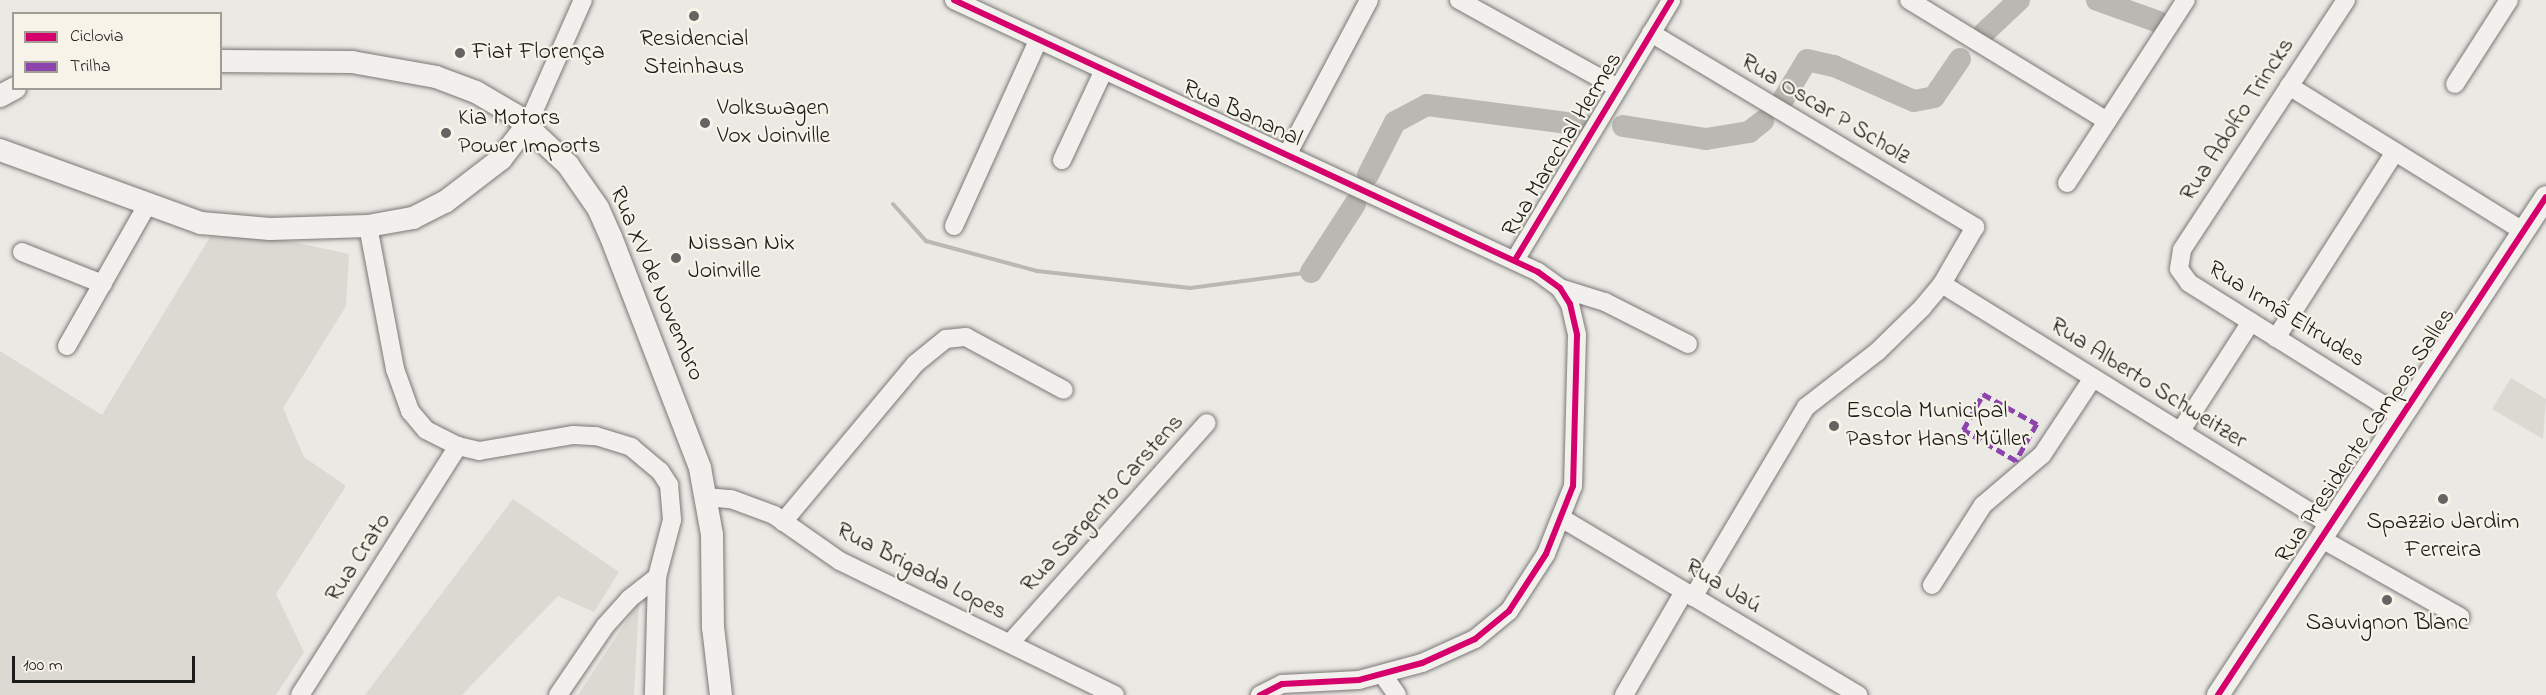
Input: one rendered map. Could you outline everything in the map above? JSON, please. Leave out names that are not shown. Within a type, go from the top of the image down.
[{"type":"main road","name":"Rua XV de Novembro","points":[[222,61],[352,62],[394,67],[476,92],[528,124],[568,165],[598,208],[686,426],[706,497],[721,695]]},
{"type":"main road","points":[[0,150],[201,223],[237,228],[368,226],[401,221],[445,202],[501,159],[528,124]]},
{"type":"main road","name":"Rua Presidente Campos Salles","points":[[2218,695],[2546,197]]},
{"type":"street","points":[[528,124],[583,0]]},
{"type":"street","name":"Rua Bananal","points":[[954,0],[1515,260]]},
{"type":"street","points":[[1287,154],[1369,0]]},
{"type":"street","points":[[1460,0],[1618,88]]},
{"type":"street","name":"Rua Marechal Hermes","points":[[1671,0],[1515,260],[1560,288],[1605,302],[1688,344]]},
{"type":"street","points":[[1909,0],[2107,121]]},
{"type":"street","points":[[2067,183],[2186,0]]},
{"type":"street","name":"Rua Adolfo Trincks","points":[[2180,269],[2182,250],[2346,0]]},
{"type":"street","points":[[2455,84],[2509,0]]},
{"type":"street","name":"Rua Oscar P Scholz","points":[[1651,33],[1975,227],[1942,284]]},
{"type":"street","points":[[954,226],[1039,39]]},
{"type":"street","points":[[1062,160],[1104,69]]},
{"type":"street","points":[[2289,86],[2523,231]]},
{"type":"street","points":[[2276,338],[2395,152]]},
{"type":"street","points":[[67,346],[147,205]]},
{"type":"street","points":[[368,226],[395,369],[410,411],[426,430],[458,446],[495,451],[574,435],[596,436],[631,447],[660,471],[672,502],[672,520],[657,577],[654,695]]},
{"type":"street","points":[[22,252],[103,284]]},
{"type":"street","name":"Rua Irmã Eltrudes","points":[[2180,269],[2189,283],[2401,416]]},
{"type":"street","points":[[1624,695],[1806,407],[1877,352],[1942,284]]},
{"type":"street","name":"Rua Alberto Schweitzer","points":[[1942,284],[2180,432],[2325,531],[2460,617]]},
{"type":"street","points":[[1260,695],[1282,684],[1347,681],[1383,675],[1447,653],[1500,621],[1538,569],[1563,519],[1574,474],[1577,335],[1574,314],[1560,288]]},
{"type":"street","points":[[2180,432],[2251,322]]},
{"type":"street","points":[[783,522],[915,364],[946,339],[966,337],[1064,390]]},
{"type":"street","points":[[1932,585],[1983,506],[2042,455],[2093,378]]},
{"type":"street","name":"Rua Sargento Carstens","points":[[1010,643],[1207,423]]},
{"type":"street","name":"Rua Crato","points":[[300,695],[458,446]]},
{"type":"street","name":"Rua Brigada Lopes","points":[[706,497],[755,506],[840,561],[1115,695]]},
{"type":"street","name":"Rua Jaú","points":[[1563,519],[1858,695]]},
{"type":"street","points":[[558,695],[605,626],[629,599],[657,577]]},
{"type":"street","points":[[1383,675],[1397,695]]},
{"type":"shaded area","points":[[210,237],[279,239],[349,254],[346,306],[283,408],[304,457],[346,486],[276,594],[304,652],[276,695],[0,695],[0,351],[102,415]]},
{"type":"shaded area","points":[[2511,378],[2546,399],[2543,439],[2492,409]]},
{"type":"shaded area","points":[[513,499],[619,572],[594,612],[558,596],[462,695],[365,695]]},
{"type":"shaded area","points":[[639,602],[634,695],[578,695]]},
{"type":"waterway","points":[[1984,33],[2019,0]]},
{"type":"waterway","points":[[2097,0],[2159,22]]},
{"type":"waterway","points":[[1784,98],[1807,60],[1834,66],[1914,101],[1934,97],[1960,59]]},
{"type":"waterway","points":[[1368,175],[1395,122],[1427,105],[1584,125]]},
{"type":"waterway","points":[[1623,126],[1706,139],[1749,132],[1763,121]]},
{"type":"waterway","points":[[893,204],[926,241],[1037,271],[1190,288],[1311,272]]},
{"type":"waterway","points":[[1311,272],[1355,204]]},
{"type":"marked path","points":[[1983,394],[2037,424],[2016,461],[1963,430],[1983,394]]},
{"type":"cycle path","points":[[954,0],[1538,272],[1560,288],[1570,304],[1577,335],[1573,486],[1546,554],[1509,611],[1475,639],[1422,663],[1359,680],[1282,684],[1260,695]]},
{"type":"cycle path","points":[[1515,260],[1671,0]]},
{"type":"cycle path","points":[[2218,695],[2546,197]]},
{"type":"place","name":"Residencial Steinhaus","points":[[694,16]]},
{"type":"place","name":"Fiat Florença","points":[[460,53]]},
{"type":"place","name":"Volkswagen Vox Joinville","points":[[705,123]]},
{"type":"place","name":"Kia Motors Power Imports","points":[[446,133]]},
{"type":"place","name":"Nissan Nix Joinville","points":[[676,258]]},
{"type":"place","name":"Escola Municipal Pastor Hans Müller","points":[[1834,426]]},
{"type":"place","name":"Spazzio Jardim Ferreira","points":[[2443,499]]},
{"type":"place","name":"Sauvignon Blanc","points":[[2387,600]]}]
